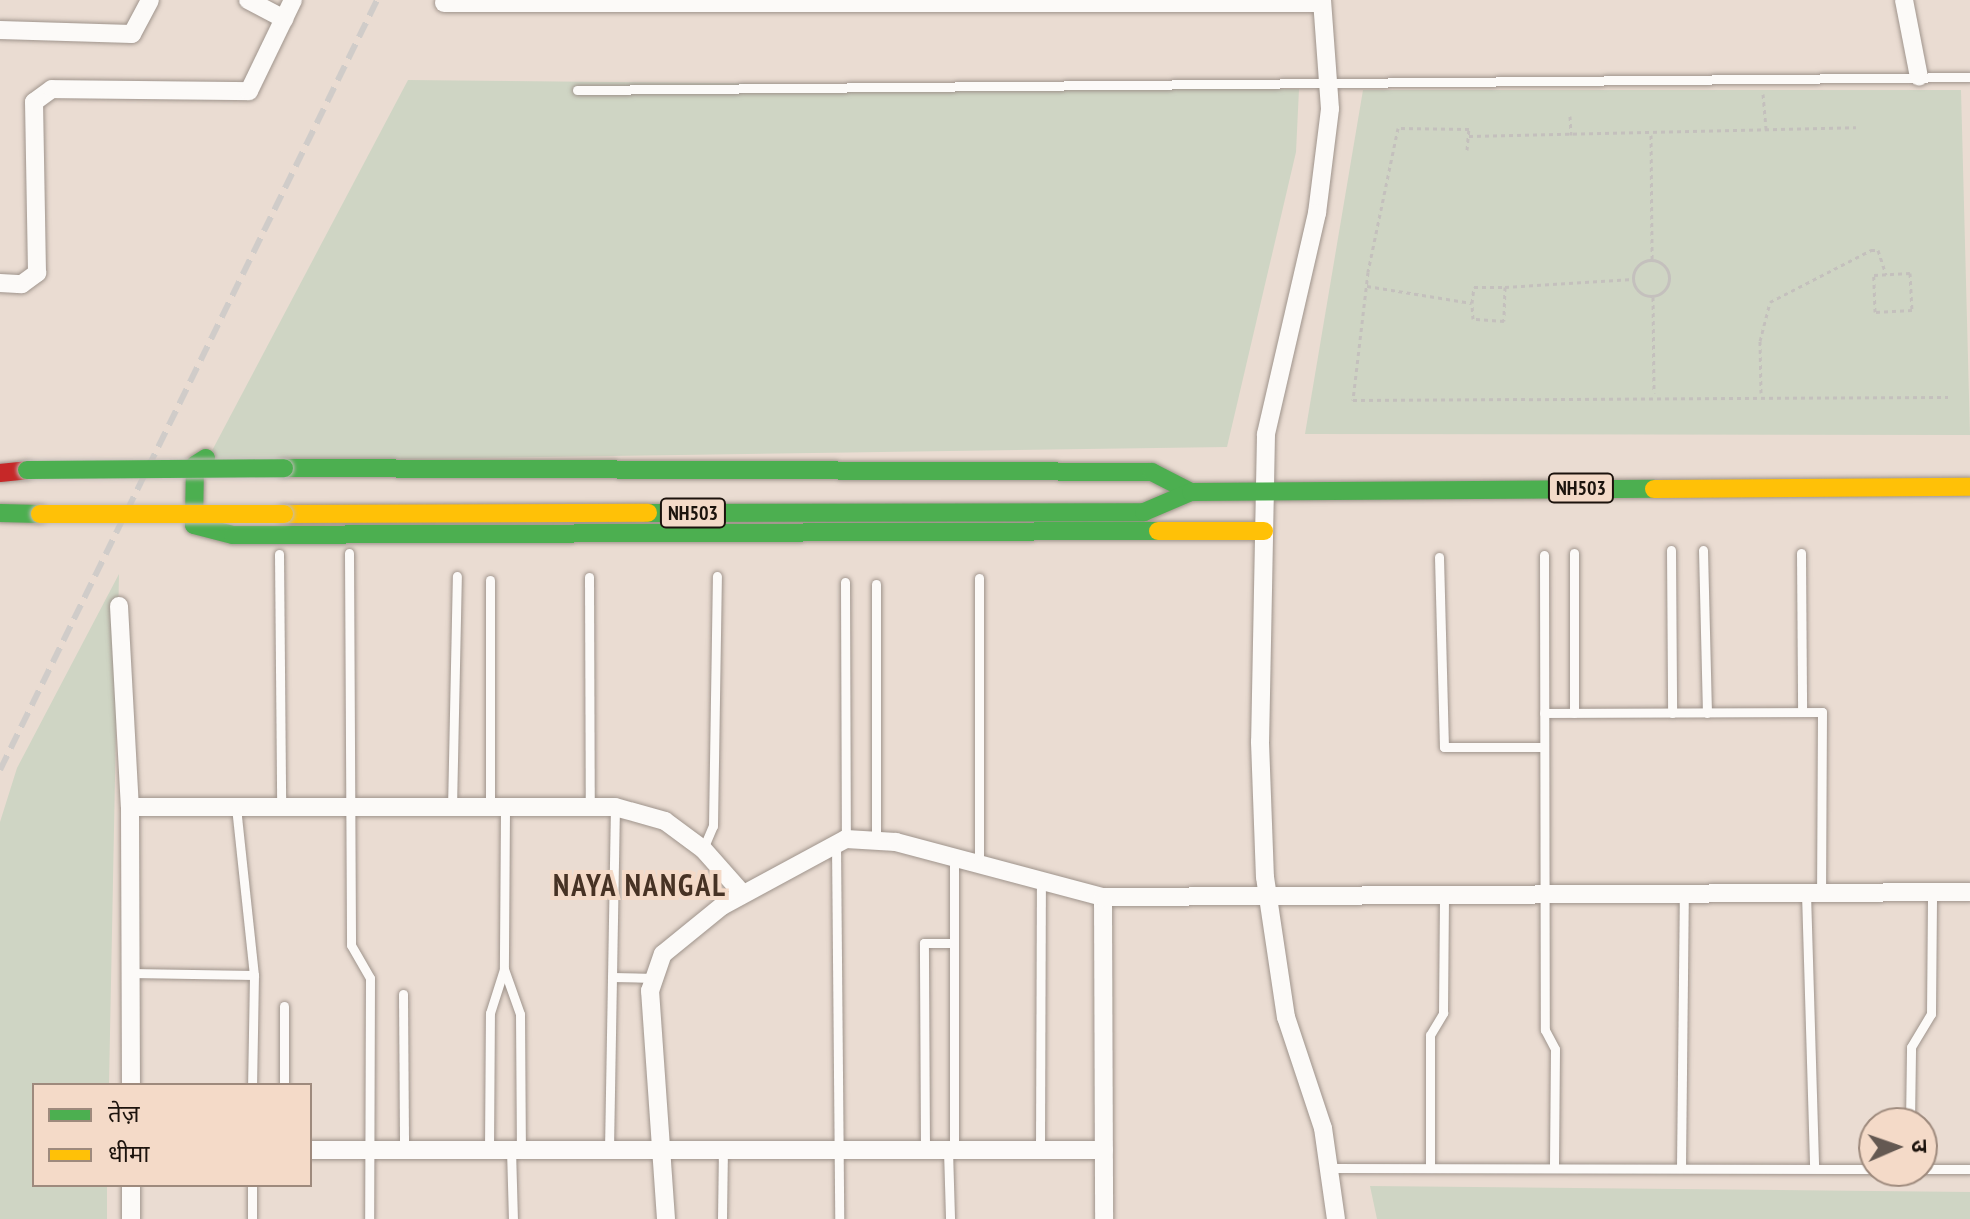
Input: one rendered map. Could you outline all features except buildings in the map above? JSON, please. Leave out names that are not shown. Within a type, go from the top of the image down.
[{"type":"main road","points":[[1138,472],[1102,456],[210,456],[195,465],[194,525],[233,535],[1264,531]]},
{"type":"main road","name":"NH503","points":[[0,473],[284,468],[1138,472],[1191,492]]},
{"type":"main road","name":"NH503","points":[[0,513],[1137,512],[1191,492],[1970,487]]},
{"type":"main road","points":[[1106,532],[1137,512]]},
{"type":"street","points":[[0,30],[132,34],[150,0]]},
{"type":"street","points":[[248,0],[284,19]]},
{"type":"street","points":[[0,283],[22,284],[37,273],[34,102],[52,89],[249,91],[293,0]]},
{"type":"street","points":[[1904,0],[1919,77]]},
{"type":"street","points":[[444,3],[1322,2],[1328,81],[1317,213],[1266,434],[1267,893],[1286,1017],[1329,1168],[1336,1219]]},
{"type":"street","points":[[119,606],[130,807],[131,1083]]},
{"type":"street","points":[[130,807],[498,810],[615,807],[665,821],[703,849],[743,894]]},
{"type":"street","points":[[666,1219],[655,978],[663,954],[743,894],[841,841],[876,841],[1103,897],[1267,893],[1970,892]]},
{"type":"street","points":[[1103,897],[1104,1219]]},
{"type":"street","points":[[312,1150],[1104,1150]]},
{"type":"street","points":[[131,1187],[131,1219]]},
{"type":"lane","points":[[577,90],[1302,87],[1328,81],[1970,77]]},
{"type":"lane","points":[[1671,550],[1672,713]]},
{"type":"lane","points":[[1703,550],[1707,713]]},
{"type":"lane","points":[[349,553],[351,945],[370,978],[369,1219]]},
{"type":"lane","points":[[1574,553],[1574,713]]},
{"type":"lane","points":[[1801,553],[1802,712]]},
{"type":"lane","points":[[279,554],[281,807]]},
{"type":"lane","points":[[1544,555],[1544,893],[1554,1168]]},
{"type":"lane","points":[[1439,557],[1444,747],[1544,747]]},
{"type":"lane","points":[[452,809],[457,576]]},
{"type":"lane","points":[[703,849],[713,826],[717,576]]},
{"type":"lane","points":[[589,577],[590,808]]},
{"type":"lane","points":[[979,578],[979,866]]},
{"type":"lane","points":[[490,580],[504,969],[520,1014],[513,1219]]},
{"type":"lane","points":[[839,1219],[845,582]]},
{"type":"lane","points":[[876,584],[876,841]]},
{"type":"lane","points":[[1544,713],[1822,712],[1814,893],[1814,1168]]},
{"type":"lane","points":[[236,807],[254,975],[252,1083]]},
{"type":"lane","points":[[609,1149],[615,807]]},
{"type":"lane","points":[[950,1219],[954,859]]},
{"type":"lane","points":[[1040,1150],[1041,883]]},
{"type":"lane","points":[[1910,1107],[1911,1047],[1931,1014],[1932,892]]},
{"type":"lane","points":[[1430,1168],[1430,1035],[1443,1013],[1444,893]]},
{"type":"lane","points":[[1681,1168],[1684,893]]},
{"type":"lane","points":[[925,1150],[924,943],[954,943]]},
{"type":"lane","points":[[489,1149],[490,1013],[504,969]]},
{"type":"lane","points":[[131,973],[254,975]]},
{"type":"lane","points":[[612,977],[655,978]]},
{"type":"lane","points":[[403,994],[404,1150]]},
{"type":"lane","points":[[284,1006],[284,1083]]},
{"type":"lane","points":[[722,1219],[723,1150]]},
{"type":"lane","points":[[1329,1168],[1858,1169]]},
{"type":"lane","points":[[1938,1169],[1970,1169]]},
{"type":"lane","points":[[252,1187],[252,1219]]},
{"type":"path","points":[[1762,78],[1766,130]]},
{"type":"path","points":[[1570,116],[1571,135]]},
{"type":"path","points":[[1469,136],[1651,135],[1856,127]]},
{"type":"path","points":[[1467,150],[1469,129],[1398,128],[1367,286],[1353,400],[1654,393],[1948,397]]},
{"type":"path","points":[[1651,135],[1652,260],[1670,276],[1653,297],[1654,393]]},
{"type":"path","points":[[1761,394],[1760,341],[1770,302],[1871,250],[1878,250],[1886,275]]},
{"type":"path","points":[[1633,279],[1640,263],[1652,260]]},
{"type":"path","points":[[1910,273],[1912,310],[1875,312],[1874,275],[1886,275],[1910,273]]},
{"type":"path","points":[[1505,287],[1504,321],[1473,319],[1474,287],[1633,279],[1653,297]]},
{"type":"path","points":[[1367,286],[1472,303]]},
{"type":"green space","points":[[408,80],[1299,89],[1296,152],[1227,447],[206,462]]},
{"type":"green space","points":[[1363,90],[1961,90],[1970,435],[1305,434]]},
{"type":"green space","points":[[119,574],[109,1083],[32,1083],[32,1187],[107,1187],[107,1219],[0,1219],[0,822],[17,768]]},
{"type":"green space","points":[[1370,1186],[1970,1192],[1970,1219],[1377,1219]]},
{"type":"railway","points":[[0,770],[377,0]]},
{"type":"traffic: fast","points":[[206,458],[195,465],[194,525],[233,535],[1158,531]]},
{"type":"traffic: fast","points":[[284,468],[1152,472],[1191,492]]},
{"type":"traffic: fast","points":[[27,470],[284,468]]},
{"type":"traffic: fast","points":[[648,513],[1144,512],[1191,492],[1654,489]]},
{"type":"traffic: fast","points":[[0,513],[40,514]]},
{"type":"traffic: slow","points":[[1654,489],[1970,487]]},
{"type":"traffic: slow","points":[[284,514],[648,513]]},
{"type":"traffic: slow","points":[[40,514],[284,514]]},
{"type":"traffic: slow","points":[[1158,531],[1264,531]]},
{"type":"traffic: jam","points":[[0,473],[27,470]]},
{"type":"district","name":"NAYA NANGAL","points":[[640,885]]}]
